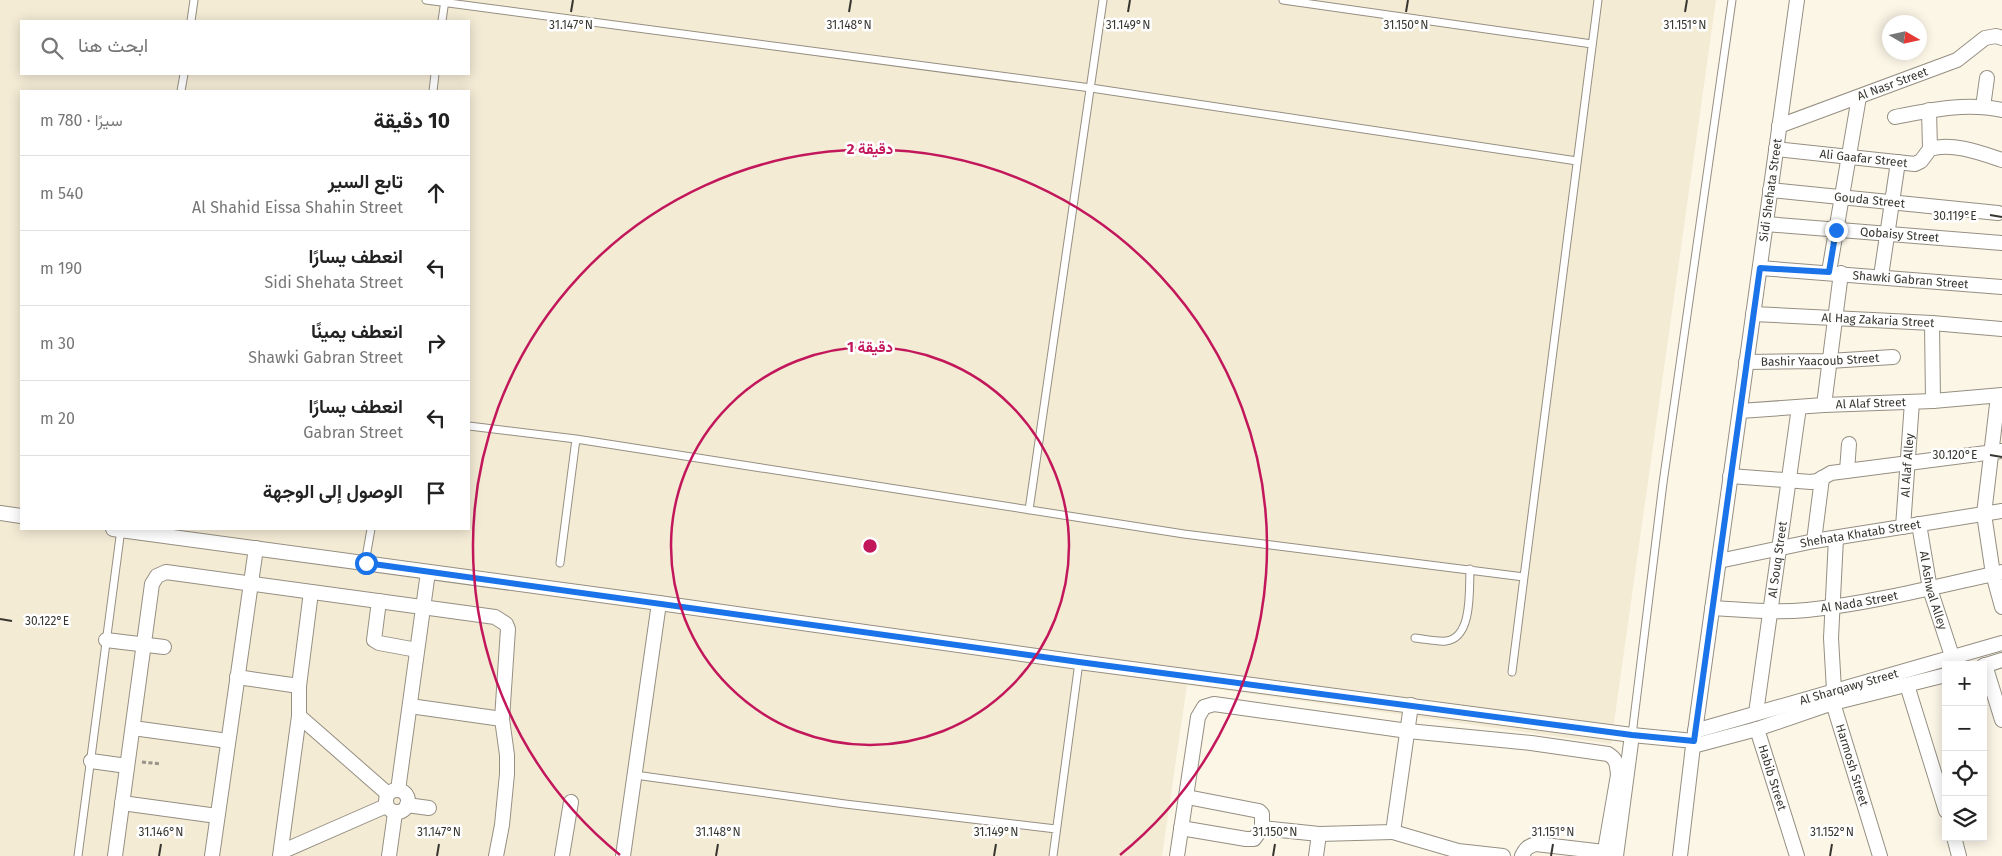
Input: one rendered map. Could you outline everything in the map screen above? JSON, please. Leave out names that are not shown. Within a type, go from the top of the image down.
[{"type":"street","name":"Sidi Shehata Street","points":[[1680,856],[1694,739],[1797,0]]},
{"type":"street","name":"Al Nasr Street","points":[[1779,126],[1957,60],[1985,38],[1996,36],[2002,38]]},
{"type":"street","points":[[1983,106],[1987,78]]},
{"type":"street","points":[[1824,405],[1836,318],[1836,230],[1859,97]]},
{"type":"street","points":[[1896,117],[1929,110],[1983,106],[2002,110]]},
{"type":"street","points":[[1929,110],[1930,149],[1955,148],[2002,160]]},
{"type":"street","name":"Ali Gaafar Street","points":[[1776,150],[1918,163],[1930,149]]},
{"type":"street","points":[[1881,276],[1898,162]]},
{"type":"street","name":"Gouda Street","points":[[1770,190],[1998,213]]},
{"type":"street","name":"Qobaisy Street","points":[[1766,224],[2002,243]]},
{"type":"street","name":"Shawki Gabran Street","points":[[1760,268],[1835,272],[2002,287]]},
{"type":"street","name":"Al Hag Zakaria Street","points":[[1753,314],[1932,323],[2002,329]]},
{"type":"street","points":[[1932,323],[1933,401]]},
{"type":"street","name":"Bashir Yaacoub Street","points":[[1746,362],[1830,361],[1893,357]]},
{"type":"street","points":[[2000,396],[1997,452],[1984,514],[1998,573],[2002,608]]},
{"type":"street","name":"Al Alaf Street","points":[[1740,411],[2000,396]]},
{"type":"street","name":"Al Alaf Alley","points":[[1903,527],[1912,402]]},
{"type":"street","name":"Al Souq Street","points":[[1756,713],[1798,407]]},
{"type":"street","points":[[1847,471],[1849,444]]},
{"type":"street","points":[[1730,476],[1812,482],[1831,473],[1997,452]]},
{"type":"street","points":[[1814,540],[1822,478]]},
{"type":"street","name":"Shehata Khatab Street","points":[[1719,561],[1814,540],[2002,511]]},
{"type":"street","points":[[0,513],[20,516]]},
{"type":"street","name":"Al Ashwal Alley","points":[[1919,524],[1930,589],[1952,656]]},
{"type":"street","points":[[125,530],[1079,662],[1632,735],[1694,739]]},
{"type":"street","name":"Harmosh Street","points":[[1836,538],[1832,606],[1833,696],[1880,856]]},
{"type":"street","points":[[212,856],[256,548]]},
{"type":"street","points":[[389,856],[392,801],[410,706],[428,572]]},
{"type":"street","points":[[115,856],[153,580],[161,573],[495,617],[506,624],[508,636],[502,719],[506,746],[507,774],[502,825],[496,856]]},
{"type":"street","name":"Al Nada Street","points":[[1712,608],[1770,611],[1806,610],[1930,589],[1998,573]]},
{"type":"street","points":[[281,854],[299,716],[299,686],[311,592]]},
{"type":"street","points":[[379,601],[374,640],[376,643],[418,650]]},
{"type":"street","points":[[623,856],[659,603]]},
{"type":"street","points":[[106,640],[164,647]]},
{"type":"street","name":"Al Sharqawy Street","points":[[1694,739],[1757,729],[1833,696],[1952,656],[2002,643]]},
{"type":"street","points":[[1987,664],[2002,660]]},
{"type":"street","points":[[1987,674],[2002,720]]},
{"type":"street","name":"Al Sharqawy Street","points":[[1694,739],[1756,713],[1833,696],[1907,685],[1942,676]]},
{"type":"street","points":[[237,677],[299,686]]},
{"type":"street","points":[[1907,685],[1942,799]]},
{"type":"street","points":[[1177,856],[1198,717],[1201,710],[1208,705],[1408,731],[1531,743],[1608,754],[1614,757],[1617,763],[1618,775],[1608,855]]},
{"type":"street","points":[[1393,832],[1411,705]]},
{"type":"street","points":[[410,706],[502,719]]},
{"type":"street","points":[[299,716],[392,801]]},
{"type":"street","points":[[133,728],[228,741]]},
{"type":"street","name":"Habib Street","points":[[1757,729],[1797,856]]},
{"type":"street","points":[[1608,855],[1632,735]]},
{"type":"street","points":[[91,762],[128,766]]},
{"type":"street","points":[[281,854],[406,795],[407,805],[429,808]]},
{"type":"street","points":[[1181,828],[1254,839],[1262,828],[1262,814],[1259,811],[1187,797]]},
{"type":"street","points":[[562,856],[571,802]]},
{"type":"street","points":[[122,803],[217,816]]},
{"type":"street","points":[[1262,828],[1319,834],[1393,832],[1457,853],[1503,856]]},
{"type":"street","points":[[1316,856],[1319,834]]},
{"type":"street","points":[[1955,841],[1959,856]]},
{"type":"street","points":[[1522,856],[1525,850],[1536,844],[1608,855]]},
{"type":"lane","points":[[191,20],[194,0]]},
{"type":"lane","points":[[426,0],[445,1],[1091,88],[1577,160]]},
{"type":"lane","points":[[1029,510],[1103,0]]},
{"type":"lane","points":[[1283,0],[1592,44]]},
{"type":"lane","points":[[1512,672],[1598,0]]},
{"type":"lane","points":[[1632,735],[1663,483],[1732,0]]},
{"type":"lane","points":[[442,20],[445,1]]},
{"type":"lane","points":[[181,90],[184,75]]},
{"type":"lane","points":[[432,90],[435,75]]},
{"type":"lane","points":[[470,426],[576,439],[1184,534],[1524,577]]},
{"type":"lane","points":[[560,563],[576,439]]},
{"type":"lane","points":[[78,856],[106,640],[118,530]]},
{"type":"lane","points":[[366,563],[370,530]]},
{"type":"lane","points":[[1415,638],[1447,641],[1462,631],[1467,621],[1470,569]]},
{"type":"lane","points":[[1053,856],[1079,662]]},
{"type":"lane","points":[[635,775],[845,804],[1056,829]]},
{"type":"shaded area","points":[[0,0],[1716,0],[1611,744],[1187,685],[1162,856],[0,856]]},
{"type":"route","points":[[366,563],[1079,662],[1632,735],[1694,741],[1760,268],[1829,272],[1836,230]]}]
